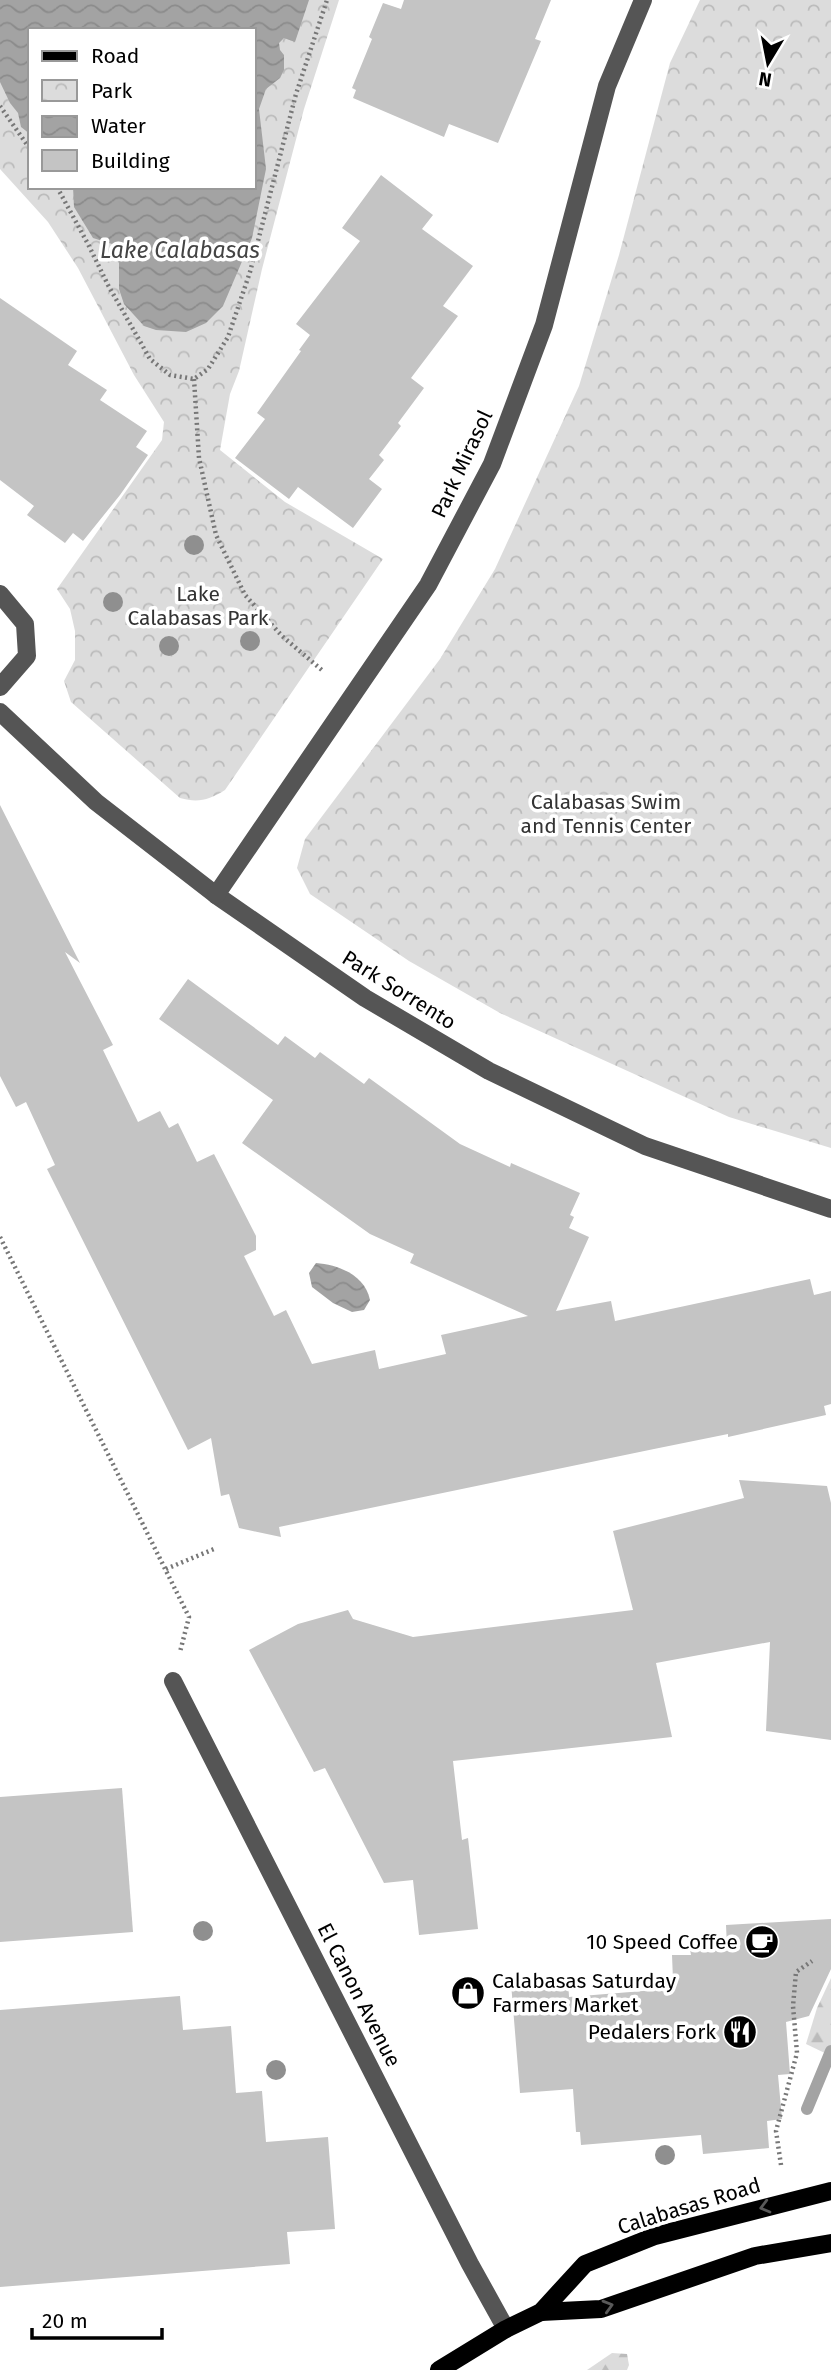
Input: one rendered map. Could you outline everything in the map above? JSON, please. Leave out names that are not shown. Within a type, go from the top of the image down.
[{"type":"main road","name":"Calabasas Road","points":[[439,2370],[506,2329],[541,2312],[585,2264],[655,2236],[831,2191]]},
{"type":"main road","name":"Calabasas Road","points":[[541,2312],[601,2309],[755,2256],[831,2243]]},
{"type":"street","name":"Park Mirasol","points":[[216,895],[428,585],[492,464],[544,325],[607,86],[643,0]]},
{"type":"street","points":[[0,594],[25,624],[27,656],[0,687]]},
{"type":"street","name":"Park Sorrento","points":[[0,712],[96,802],[216,895],[365,998],[489,1071],[645,1146],[831,1209]]},
{"type":"street","name":"El Canon Avenue","points":[[173,1681],[470,2264],[506,2329]]},
{"type":"path","points":[[58,189],[150,359],[170,375],[194,379],[208,369],[228,337],[250,272],[296,94],[327,0]]},
{"type":"path","points":[[0,106],[28,146]]},
{"type":"path","points":[[194,379],[199,458],[216,535],[245,595],[282,636],[323,671]]},
{"type":"path","points":[[0,1237],[190,1618]]},
{"type":"path","points":[[166,1569],[214,1549]]},
{"type":"path","points":[[780,2165],[776,2131],[797,2053],[793,2006],[796,1972],[812,1961]]},
{"type":"green space","name":"Lake Calabasas Park","points":[[0,0],[339,0],[304,109],[262,269],[239,371],[230,394],[220,450],[285,502],[383,559],[225,790],[208,798],[180,798],[71,702],[64,681],[75,660],[75,631],[70,609],[57,589],[162,440],[164,422],[134,375],[78,268],[48,222],[0,169]]},
{"type":"green space","name":"Calabasas Swim and Tennis Center","points":[[700,0],[831,0],[831,1148],[729,1117],[500,1013],[409,961],[310,894],[297,868],[305,839],[440,659],[495,569],[579,386],[619,255],[670,63]]},
{"type":"green space","points":[[831,1978],[831,2056],[806,2044],[817,2008]]},
{"type":"green space","points":[[612,2353],[627,2354],[627,2370],[587,2370]]},
{"type":"water","name":"Lake Calabasas","points":[[0,0],[309,0],[295,42],[284,38],[279,43],[284,55],[284,70],[280,78],[266,89],[259,109],[266,169],[252,238],[223,306],[206,323],[186,332],[156,330],[144,326],[124,304],[119,289],[119,257],[112,244],[93,238],[74,207],[73,189],[256,189],[256,28],[28,28],[28,132],[21,127],[18,113],[0,82]]},
{"type":"water","points":[[316,1263],[342,1269],[357,1278],[363,1284],[370,1300],[364,1310],[352,1312],[333,1303],[312,1287],[309,1273]]},
{"type":"building","points":[[404,0],[551,0],[535,39],[541,41],[498,143],[449,124],[444,137],[353,98],[356,90],[352,88],[383,3],[401,9]]},
{"type":"building","points":[[381,175],[433,215],[422,229],[473,266],[443,306],[458,316],[411,378],[424,388],[379,455],[384,460],[369,479],[382,489],[353,528],[298,487],[289,499],[235,458],[265,419],[257,413],[310,335],[296,324],[360,241],[342,228]]},
{"type":"building","points":[[0,298],[77,351],[68,365],[107,390],[100,400],[147,431],[136,447],[148,455],[83,541],[73,533],[65,543],[27,515],[34,506],[0,480]]},
{"type":"building","points":[[0,805],[80,963],[65,952],[113,1045],[103,1050],[138,1122],[160,1111],[169,1128],[178,1123],[197,1162],[214,1154],[256,1236],[256,1250],[244,1256],[274,1316],[286,1310],[312,1364],[375,1350],[379,1369],[446,1354],[441,1335],[528,1316],[410,1263],[414,1254],[370,1234],[242,1143],[273,1100],[159,1019],[188,979],[278,1045],[285,1036],[315,1058],[320,1052],[364,1084],[369,1078],[460,1144],[510,1167],[511,1163],[580,1193],[570,1215],[574,1217],[569,1228],[589,1237],[556,1311],[611,1301],[615,1321],[810,1279],[814,1295],[831,1291],[831,1404],[824,1406],[826,1415],[279,1527],[281,1537],[239,1528],[229,1494],[221,1496],[211,1438],[188,1450],[47,1169],[55,1165],[26,1102],[16,1107],[0,1076]]},
{"type":"building","points":[[739,1480],[827,1486],[831,1503],[831,1740],[766,1731],[770,1642],[656,1663],[672,1737],[453,1761],[462,1840],[468,1838],[478,1929],[419,1935],[413,1880],[384,1883],[325,1768],[314,1772],[249,1650],[298,1624],[348,1610],[353,1619],[413,1637],[633,1610],[613,1531],[744,1498]]},
{"type":"building","points":[[122,1788],[133,1932],[0,1942],[0,1797]]},
{"type":"building","points":[[831,1919],[831,1969],[809,2016],[786,2022],[790,2074],[778,2075],[782,2119],[767,2121],[769,2148],[703,2154],[701,2135],[581,2145],[580,2132],[576,2132],[573,2089],[520,2093],[511,1983],[568,1978],[569,1997],[655,1990],[655,1981],[673,1980],[672,1955],[691,1955],[690,1949],[727,1947],[726,1925]]},
{"type":"building","points":[[180,1996],[183,2030],[231,2026],[236,2093],[262,2091],[266,2142],[328,2137],[335,2229],[287,2232],[290,2264],[0,2287],[0,2010]]},
{"type":"waterway","points":[[807,2109],[831,2051]]},
{"type":"place","name":"10 Speed Coffee","points":[[762,1942]]},
{"type":"place","name":"Calabasas Saturday Farmers Market","points":[[468,1993]]},
{"type":"place","name":"Pedalers Fork","points":[[740,2032]]}]
